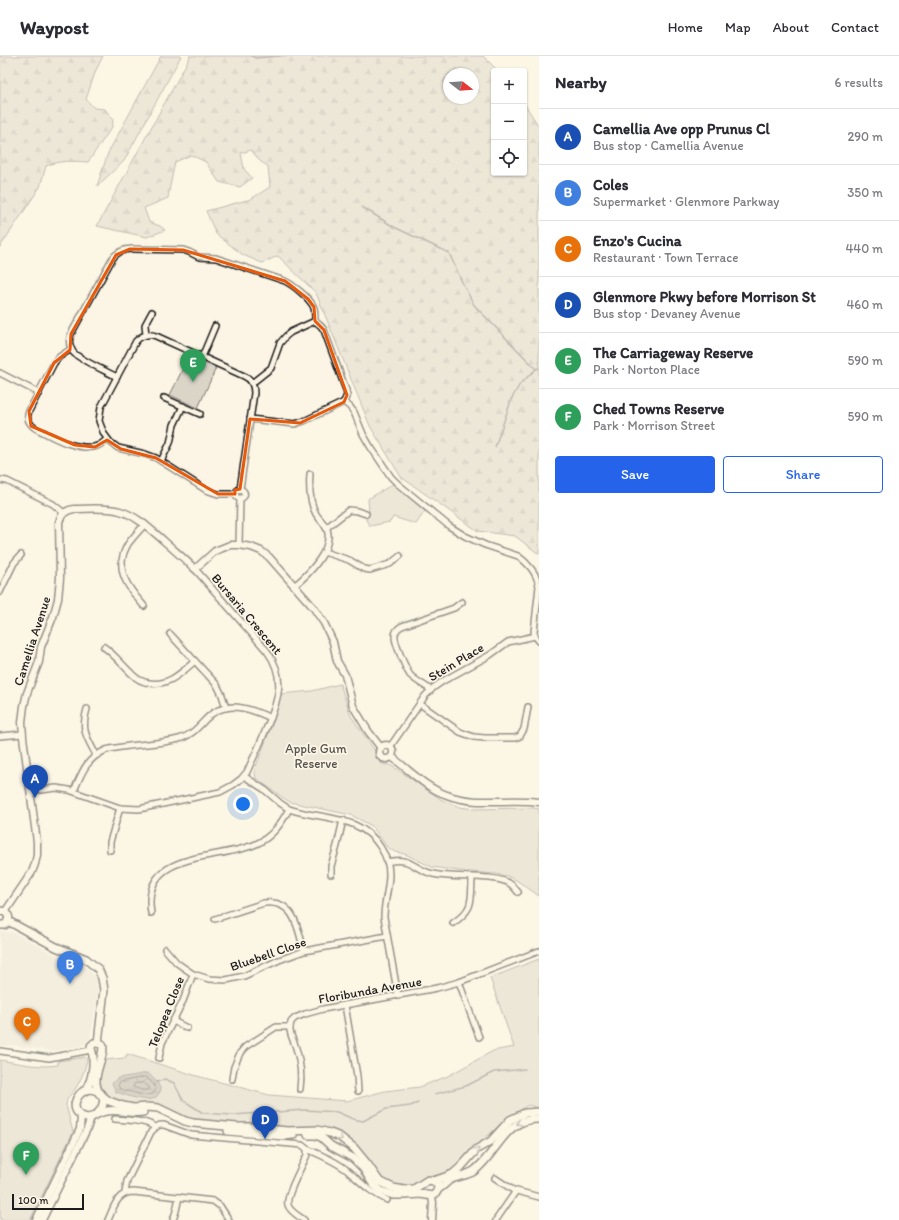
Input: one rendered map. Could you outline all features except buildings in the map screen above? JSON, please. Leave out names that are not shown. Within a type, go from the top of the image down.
[{"type":"main road","points":[[0,925],[5,925],[9,917],[3,912]]},
{"type":"main road","points":[[8,921],[56,947],[86,959],[98,969],[102,978],[104,990],[98,1042]]},
{"type":"main road","points":[[94,1115],[102,1108],[103,1102],[102,1096],[96,1088],[96,1076],[103,1051],[103,1046],[98,1042]]},
{"type":"main road","points":[[98,1042],[92,1045],[93,1062],[91,1080],[87,1088],[77,1097],[75,1103],[76,1109],[81,1116],[85,1118],[111,1110],[135,1113],[149,1112],[161,1114],[193,1128],[283,1136],[318,1136],[358,1162],[373,1184],[381,1191],[393,1195],[429,1195],[436,1193],[438,1189],[449,1181],[475,1170],[516,1124],[528,1119],[539,1119]]},
{"type":"main road","points":[[92,1051],[98,1055],[103,1051]]},
{"type":"main road","points":[[84,1091],[90,1089],[93,1090],[109,1101],[123,1106],[136,1108],[158,1108],[193,1123],[288,1131],[310,1130],[325,1132],[340,1137],[354,1148],[383,1184],[398,1189],[410,1190],[424,1184],[428,1180],[434,1181],[448,1176],[458,1170],[477,1149],[492,1140],[510,1120],[524,1113],[539,1112]]},
{"type":"main road","points":[[434,1181],[438,1184],[438,1189]]},
{"type":"main road","points":[[424,1184],[423,1189],[429,1195]]},
{"type":"street","points":[[117,377],[77,355],[71,349],[69,340],[112,259],[120,252],[130,249],[179,250],[186,251],[199,257],[216,258],[284,281],[290,284],[310,302],[314,309],[315,321],[322,326],[324,330],[346,390],[344,402],[295,424],[250,419]]},
{"type":"street","points":[[146,334],[145,325],[152,312]]},
{"type":"street","points":[[252,383],[271,368],[280,343],[286,336],[291,332],[315,321]]},
{"type":"street","points":[[202,357],[215,326]]},
{"type":"street","points":[[146,334],[156,336],[246,377],[252,383],[254,393],[240,489],[243,491],[244,495],[242,497],[218,494],[206,490],[162,461],[148,455],[121,449],[108,439],[101,428],[100,413],[102,404],[136,341],[146,334]]},
{"type":"street","points":[[71,349],[56,360],[28,414],[28,421],[33,427],[57,439],[75,445],[95,447],[108,439]]},
{"type":"street","points":[[0,373],[39,393]]},
{"type":"street","points":[[164,398],[200,414]]},
{"type":"street","points":[[344,402],[354,412],[363,434],[370,446],[391,477],[398,484],[449,526],[478,543],[518,556],[534,572],[538,586],[534,628],[535,636],[539,641]]},
{"type":"street","points":[[162,461],[170,443],[174,426],[182,406]]},
{"type":"street","points":[[294,586],[308,574],[324,552],[328,539],[326,528],[313,508],[310,489],[310,474]]},
{"type":"street","points":[[0,480],[6,481],[53,504],[64,513]]},
{"type":"street","points":[[238,496],[239,545]]},
{"type":"street","name":"Bursaria Crescent","points":[[41,790],[62,788],[120,808],[132,810],[215,793],[233,785],[244,776],[271,718],[277,703],[279,692],[278,674],[267,651],[184,558],[145,524],[131,515],[112,509],[74,509],[64,513]]},
{"type":"street","points":[[326,528],[349,510],[366,514]]},
{"type":"street","name":"Camellia Avenue","points":[[3,912],[32,872],[37,855],[36,830],[23,734],[23,712],[27,693],[39,662],[41,647],[53,618],[58,599],[60,578],[59,527],[60,518],[64,513]]},
{"type":"street","points":[[144,606],[128,587],[124,578],[123,558],[127,546],[145,524]]},
{"type":"street","points":[[194,569],[215,551],[226,546],[239,545],[252,547],[266,554],[313,607],[324,623],[333,642],[337,661],[345,675],[354,706],[368,732],[381,748]]},
{"type":"street","points":[[324,552],[346,559],[364,569],[370,570],[390,564],[400,556]]},
{"type":"street","points":[[0,592],[12,565],[21,555]]},
{"type":"street","points":[[431,690],[412,676],[406,669],[395,640],[394,630],[454,608],[462,602]]},
{"type":"street","points":[[170,634],[217,685],[226,708]]},
{"type":"street","name":"Stein Place","points":[[390,747],[431,690],[443,681],[490,655],[508,642],[535,636]]},
{"type":"street","points":[[104,647],[113,654],[134,676],[151,683],[161,683],[172,680],[179,676],[194,661]]},
{"type":"street","points":[[420,704],[453,728],[469,736],[485,738],[521,737],[528,707]]},
{"type":"street","points":[[74,791],[84,768],[96,755],[112,749],[181,738],[195,731],[211,714],[226,708],[246,708],[271,718]]},
{"type":"street","points":[[87,709],[84,721],[85,732],[96,755]]},
{"type":"street","points":[[0,736],[23,734]]},
{"type":"street","points":[[381,748],[384,746],[390,747],[393,752],[392,757]]},
{"type":"street","points":[[381,748],[379,752],[382,758],[386,759],[392,757]]},
{"type":"street","points":[[392,757],[434,789],[453,797],[468,800],[539,802]]},
{"type":"street","points":[[244,776],[289,809],[343,820],[361,827],[380,846],[387,862],[389,881],[384,904],[384,917],[398,996]]},
{"type":"street","points":[[110,850],[110,842],[120,808]]},
{"type":"street","points":[[151,913],[150,897],[153,888],[159,876],[168,868],[182,861],[246,848],[257,844],[276,830],[289,809]]},
{"type":"street","points":[[331,874],[331,868],[343,820]]},
{"type":"street","points":[[387,862],[402,860],[411,863],[431,874],[443,876],[503,881],[512,885],[518,892]]},
{"type":"street","points":[[453,923],[463,916],[469,908],[472,878]]},
{"type":"street","points":[[215,919],[264,903],[279,905],[290,912],[295,920],[304,951]]},
{"type":"street","name":"Bluebell Close","points":[[166,949],[177,963],[193,974],[213,979],[226,980],[236,978],[278,960],[304,951],[387,936]]},
{"type":"street","name":"Floribunda Avenue","points":[[290,1027],[293,1020],[300,1015],[319,1010],[433,989],[459,982],[539,951]]},
{"type":"street","name":"Telopea Close","points":[[159,1058],[162,1043],[183,1001],[193,974]]},
{"type":"street","points":[[459,982],[479,1037]]},
{"type":"street","points":[[345,1005],[357,1076],[358,1091]]},
{"type":"street","points":[[173,1021],[187,1028]]},
{"type":"street","points":[[232,1078],[234,1067],[245,1047],[276,1027],[290,1027],[290,1032],[298,1055],[301,1076],[300,1089]]},
{"type":"street","points":[[0,1051],[50,1058],[92,1051]]},
{"type":"street","points":[[42,1220],[94,1115]]},
{"type":"street","points":[[36,1220],[80,1129],[81,1116]]},
{"type":"street","points":[[115,1119],[145,1122],[152,1124],[155,1128]]},
{"type":"street","points":[[108,1220],[117,1201],[125,1193],[127,1181],[151,1132],[160,1125],[164,1125],[191,1135],[302,1145],[307,1152],[340,1166],[371,1192],[387,1200]]},
{"type":"street","points":[[304,1220],[289,1208],[287,1202],[307,1152]]},
{"type":"street","points":[[495,1178],[507,1187],[516,1191],[539,1197]]},
{"type":"street","points":[[496,1220],[516,1191]]},
{"type":"street","points":[[125,1193],[134,1192],[209,1200],[216,1202],[229,1220]]},
{"type":"street","points":[[429,1195],[433,1203],[432,1220]]},
{"type":"street","points":[[173,1220],[179,1197]]},
{"type":"highlighted area","points":[[130,249],[183,250],[285,281],[308,299],[314,307],[315,321],[324,330],[347,395],[344,402],[300,423],[250,419],[240,489],[235,490],[235,494],[218,494],[156,458],[121,449],[107,440],[95,447],[75,445],[31,426],[29,411],[54,363],[70,350],[71,334],[116,255]]},
{"type":"shaded area","points":[[0,931],[15,933],[52,953],[88,968],[95,977],[98,987],[89,1041],[79,1047],[53,1051],[11,1045],[0,1046]]},
{"type":"green space","points":[[0,56],[103,56],[96,70],[86,99],[94,108],[105,109],[113,119],[112,127],[88,162],[61,162],[46,166],[40,187],[0,247]]},
{"type":"green space","points":[[161,56],[181,56],[124,161],[97,186],[108,153]]},
{"type":"green space","points":[[189,56],[483,56],[495,68],[491,68],[491,176],[527,176],[527,108],[539,127],[539,554],[515,536],[478,531],[401,477],[370,426],[316,293],[278,256],[262,263],[243,255],[216,234],[206,211],[251,199],[270,187],[268,166],[261,162],[251,150],[241,153],[244,169],[252,178],[240,187],[219,182],[206,162],[191,155],[175,162],[168,198],[144,208],[149,222],[160,226],[165,230],[147,237],[97,226],[190,57]]},
{"type":"green space","points":[[189,356],[216,368],[198,408],[170,395]]},
{"type":"green space","points":[[393,484],[425,511],[416,524],[393,517],[390,522],[370,526],[366,520],[369,512],[368,499]]},
{"type":"green space","name":"Apple Gum Reserve","points":[[340,684],[351,716],[375,751],[375,757],[382,764],[390,765],[442,800],[460,807],[474,809],[539,809],[539,896],[516,880],[507,876],[432,867],[405,854],[395,852],[387,847],[372,826],[351,815],[290,802],[256,778],[255,769],[275,717],[281,694],[312,691]]},
{"type":"green space","points":[[539,959],[539,1108],[528,1105],[505,1120],[473,1149],[456,1169],[428,1177],[417,1185],[396,1186],[384,1180],[350,1141],[332,1130],[287,1128],[199,1120],[180,1115],[162,1106],[147,1104],[131,1105],[117,1101],[103,1092],[99,1078],[105,1060],[125,1058],[127,1054],[197,1076],[269,1095],[347,1101],[385,1091],[420,1087],[448,1076],[493,1051],[514,1047],[490,978]]},
{"type":"green space","points":[[85,1057],[87,1060],[83,1073],[77,1086],[67,1099],[66,1105],[73,1132],[30,1220],[0,1219],[0,1060],[29,1065],[51,1066],[58,1065],[58,1061]]},
{"type":"water","points":[[148,1073],[157,1082],[161,1090],[156,1097],[151,1099],[146,1100],[136,1098],[116,1092],[112,1083],[118,1078]]},
{"type":"waterway","points":[[252,56],[255,58],[280,56]]},
{"type":"waterway","points":[[362,207],[394,227],[449,253],[474,305],[536,369]]},
{"type":"waterway","points":[[495,447],[512,398],[520,384],[539,368]]},
{"type":"waterway","points":[[435,1094],[466,1086],[494,1072],[525,1069]]},
{"type":"waterway","points":[[157,1082],[165,1079],[174,1083],[183,1100],[203,1113],[233,1115],[305,1110],[337,1112],[353,1119],[363,1121],[386,1109],[410,1106],[418,1103]]},
{"type":"place","name":"The Carriageway Reserve","points":[[193,382]]},
{"type":"place","name":"Camellia Ave opp Prunus Cl","points":[[35,798]]},
{"type":"place","name":"Coles","points":[[70,984]]},
{"type":"place","name":"Enzo's Cucina","points":[[27,1041]]},
{"type":"place","name":"Glenmore Pkwy before Morrison St","points":[[265,1139]]},
{"type":"place","name":"Ched Towns Reserve","points":[[26,1175]]}]
